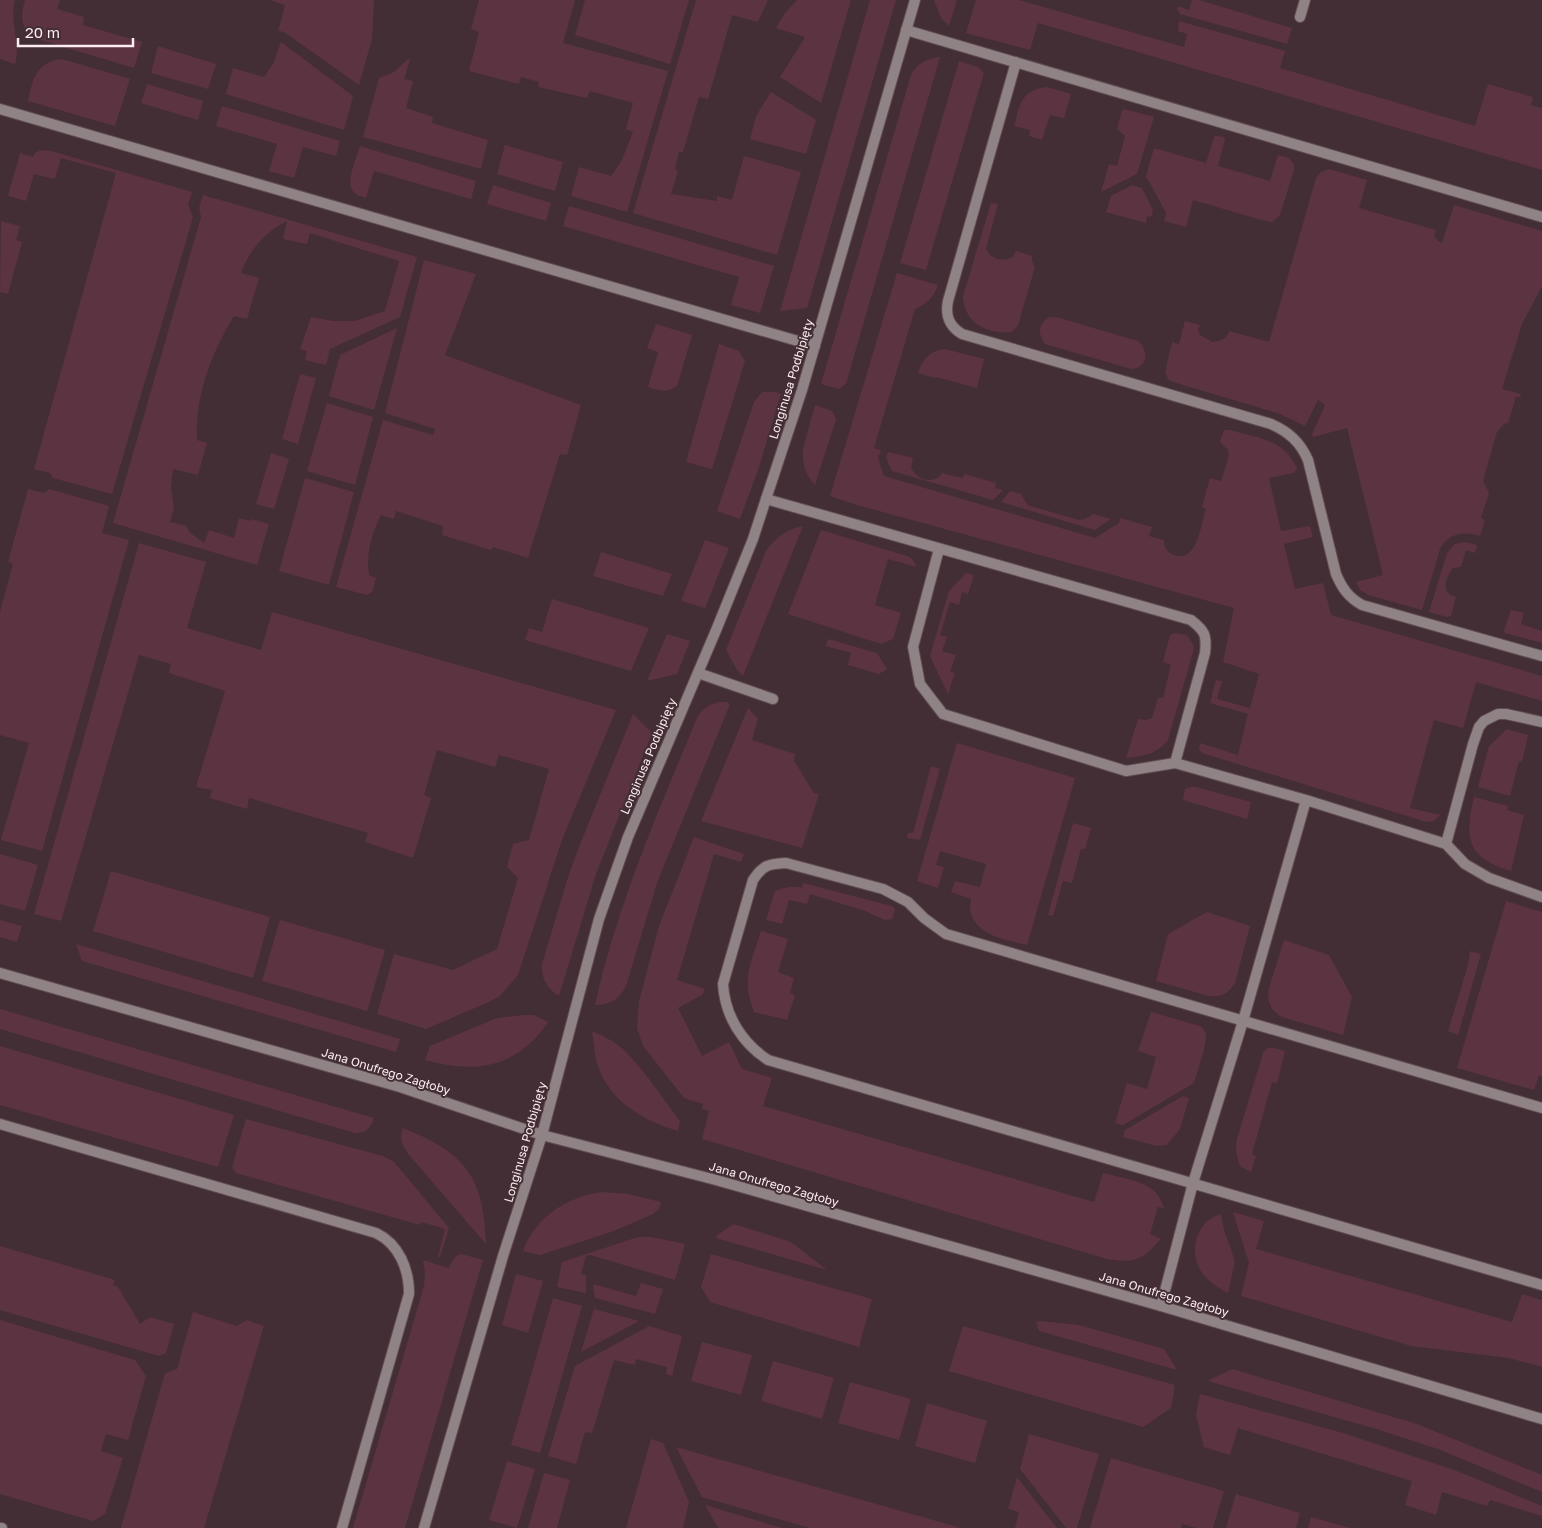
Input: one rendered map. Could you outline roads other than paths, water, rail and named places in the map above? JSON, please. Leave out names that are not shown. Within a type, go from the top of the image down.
[{"type":"street","name":"Longinusa Podbipięty","points":[[424,1528],[503,1256],[542,1135],[599,919],[628,837],[753,538],[814,346],[915,0]]},
{"type":"street","points":[[1300,17],[1305,0]]},
{"type":"street","points":[[906,30],[1542,217]]},
{"type":"street","points":[[1016,62],[948,301],[948,318],[955,330],[962,334],[1281,428],[1297,440],[1304,449],[1336,574],[1342,587],[1353,600],[1362,605],[1542,656]]},
{"type":"street","points":[[0,110],[814,346]]},
{"type":"street","points":[[766,499],[1190,620],[1201,628],[1207,638],[1205,653],[1175,763]]},
{"type":"street","points":[[939,549],[913,647],[920,684],[943,714],[1126,771],[1175,763],[1306,800],[1446,844],[1465,864],[1489,878],[1542,896]]},
{"type":"street","points":[[698,673],[773,699]]},
{"type":"street","points":[[1446,844],[1479,727],[1484,721],[1498,714],[1542,722]]},
{"type":"street","points":[[1161,1306],[1193,1183],[1243,1021],[1306,800]]},
{"type":"street","points":[[1542,1108],[946,934],[924,918],[908,902],[883,888],[786,863],[771,864],[760,870],[753,880],[723,984],[724,1000],[746,1042],[757,1053],[768,1060],[1542,1284]]},
{"type":"street","name":"Jana Onufrego Zagłoby","points":[[0,973],[400,1087],[542,1135],[716,1180],[1161,1306],[1542,1419]]},
{"type":"street","points":[[0,1124],[367,1230],[390,1240],[407,1272],[409,1294],[342,1528]]}]
